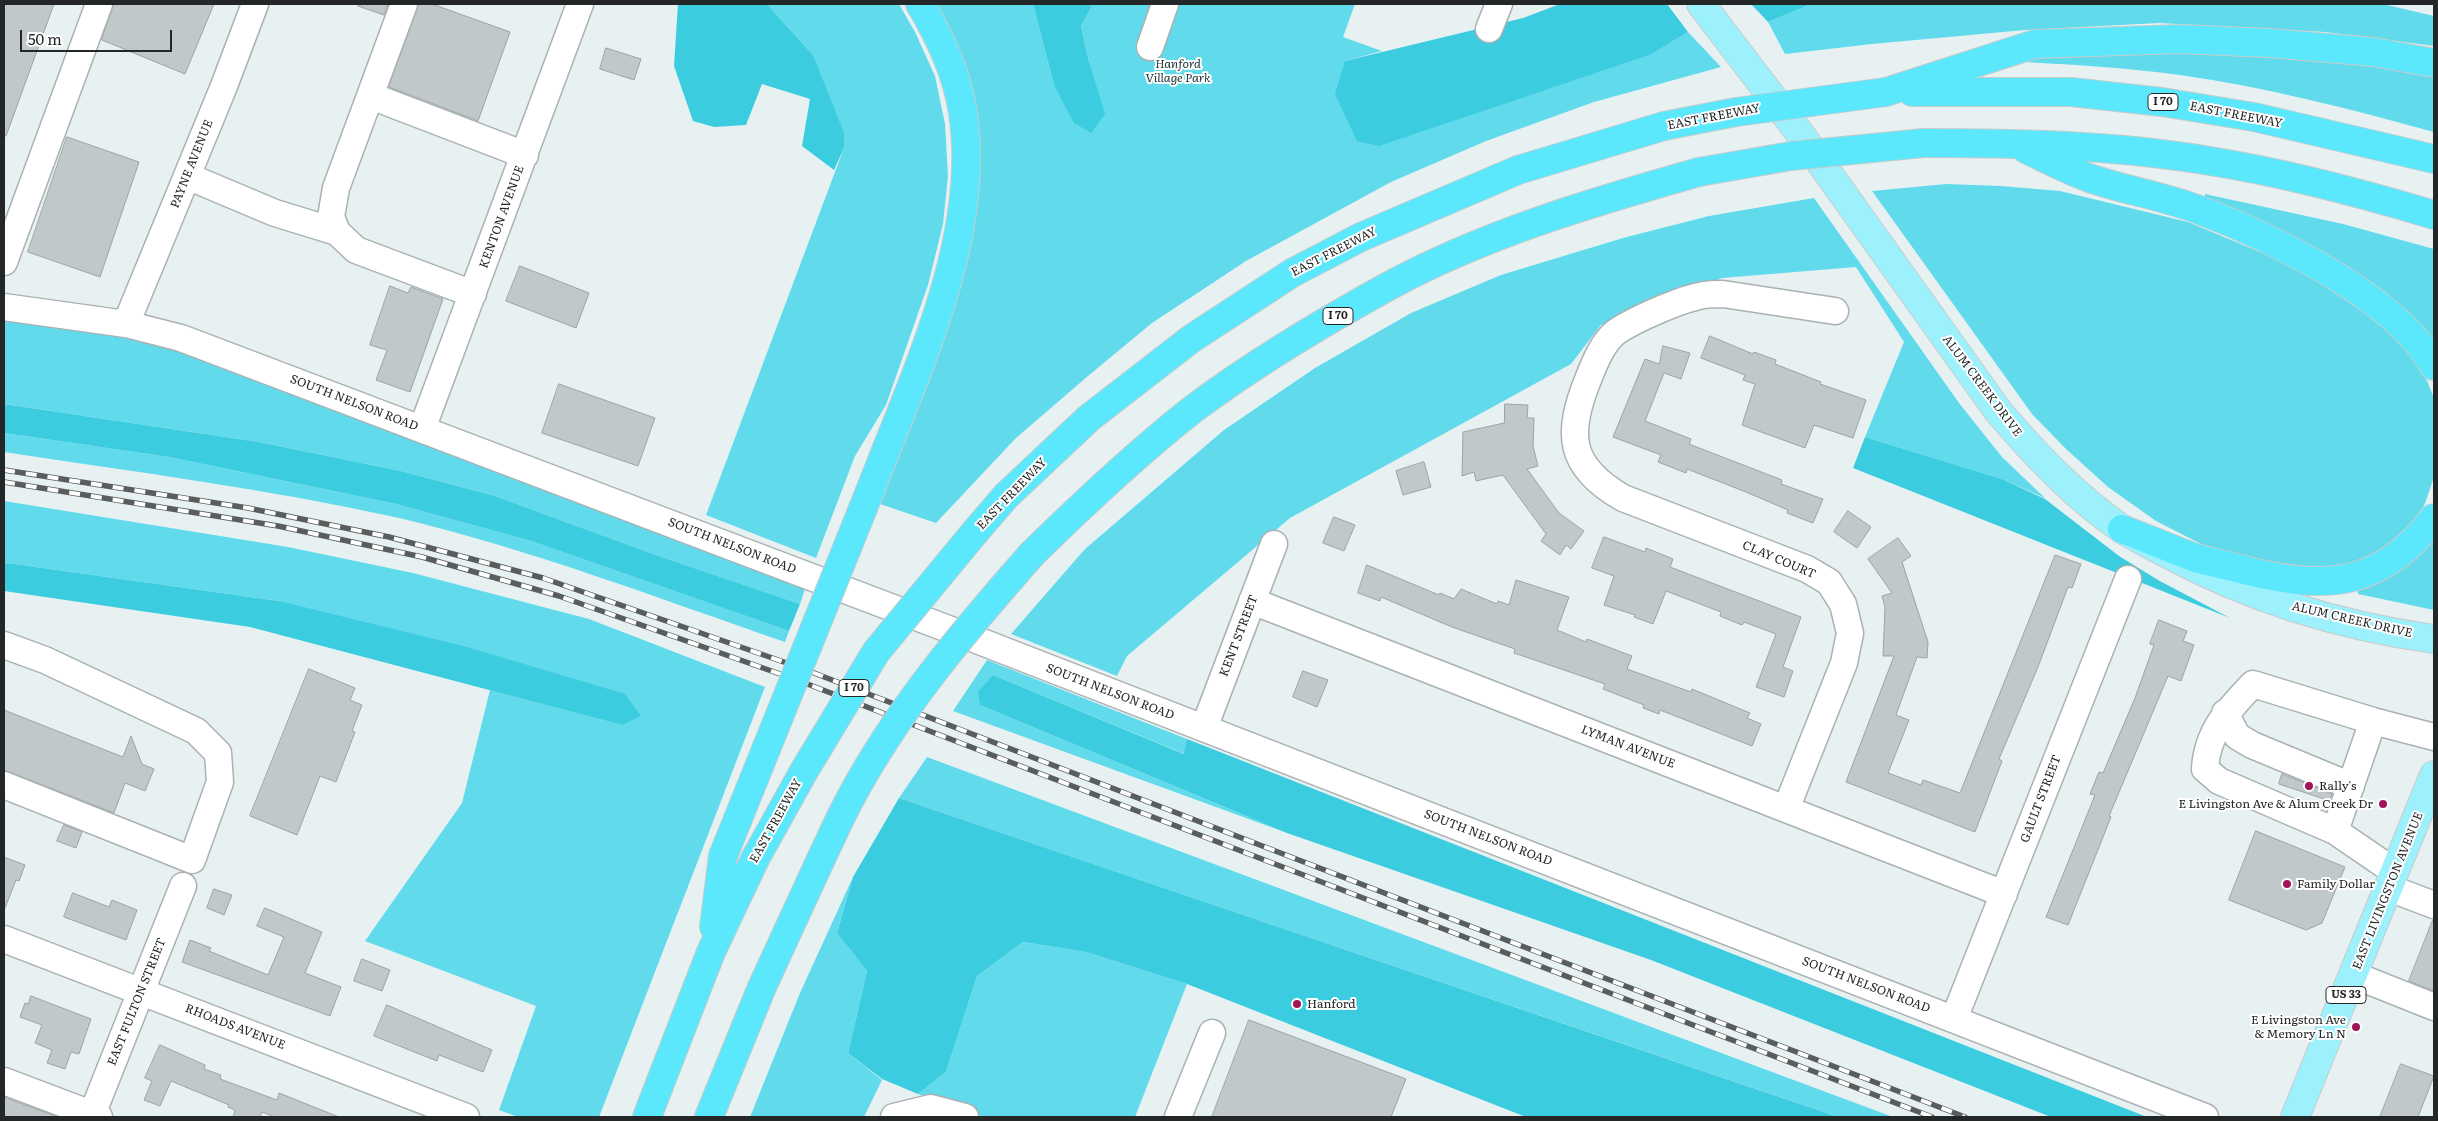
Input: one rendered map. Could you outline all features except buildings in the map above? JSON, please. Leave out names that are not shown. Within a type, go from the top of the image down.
[{"type":"highway","points":[[711,952],[723,856],[870,491],[947,286],[964,202],[965,146],[963,113],[955,79],[940,37],[920,4]]},
{"type":"highway","points":[[1886,92],[2036,44],[2179,39],[2270,43],[2374,52],[2434,63]]},
{"type":"highway","name":"EAST FREEWAY","points":[[647,1117],[711,952],[755,859],[804,771],[876,652],[1006,496],[1089,418],[1190,339],[1292,273],[1360,237],[1518,170],[1664,126],[1754,109],[1886,92],[2071,92],[2162,102],[2254,117],[2434,159]]},
{"type":"highway","name":"I 70","points":[[709,1117],[762,987],[850,800],[906,710],[974,620],[1032,554],[1081,506],[1193,410],[1260,363],[1388,286],[1459,253],[1536,223],[1614,196],[1699,172],[1791,156],[1924,142],[2013,143],[2114,149],[2208,160],[2308,181],[2434,215]]},
{"type":"highway","points":[[2013,143],[2090,178],[2193,208],[2279,244],[2352,287],[2400,322],[2417,339],[2434,366]]},
{"type":"highway","points":[[2122,529],[2197,558],[2279,578],[2310,582],[2329,582],[2373,570],[2393,559],[2412,543],[2434,518]]},
{"type":"main road","name":"ALUM CREEK DRIVE","points":[[1701,4],[1832,179],[1998,411],[2032,450],[2066,483],[2122,529],[2209,576],[2261,597],[2309,613],[2434,638]]},
{"type":"main road","name":"EAST LIVINGSTON AVENUE","points":[[2295,1117],[2392,880],[2427,814],[2434,775]]},
{"type":"street","points":[[4,262],[99,4]]},
{"type":"street","name":"PAYNE AVENUE","points":[[126,324],[255,4]]},
{"type":"street","points":[[404,4],[336,188],[331,217],[337,232],[356,250],[473,294]]},
{"type":"street","name":"KENTON AVENUE","points":[[422,429],[580,4]]},
{"type":"street","points":[[1150,47],[1165,4]]},
{"type":"street","points":[[1489,29],[1498,4]]},
{"type":"street","points":[[371,96],[524,155]]},
{"type":"street","points":[[187,176],[275,213],[337,232]]},
{"type":"street","name":"CLAY COURT","points":[[1786,809],[1844,663],[1850,633],[1844,604],[1829,582],[1807,569],[1623,498],[1592,477],[1581,460],[1575,443],[1574,424],[1584,390],[1599,355],[1615,333],[1639,320],[1705,294],[1723,294],[1835,311]]},
{"type":"street","name":"SOUTH NELSON ROAD","points":[[4,306],[126,324],[181,338],[1204,728],[2205,1117]]},
{"type":"street","name":"KENT STREET","points":[[1204,728],[1274,544]]},
{"type":"street","name":"GAULT STREET","points":[[1954,1019],[2128,579]]},
{"type":"street","name":"LYMAN AVENUE","points":[[1252,601],[2004,894]]},
{"type":"street","points":[[4,645],[45,660],[196,731],[218,753],[220,782],[192,860],[4,785]]},
{"type":"street","points":[[2434,737],[2373,721],[2253,684],[2225,713],[2214,730],[2206,754],[2205,769],[2227,785],[2335,831],[2392,880],[2434,905]]},
{"type":"street","points":[[2225,713],[2237,736],[2252,745],[2351,786]]},
{"type":"street","points":[[2335,831],[2373,721]]},
{"type":"street","name":"EAST FULTON STREET","points":[[94,1116],[183,886]]},
{"type":"street","name":"RHOADS AVENUE","points":[[4,939],[142,990],[466,1117]]},
{"type":"street","points":[[2354,975],[2434,1007]]},
{"type":"street","points":[[1178,1117],[1212,1033]]},
{"type":"street","points":[[4,1081],[94,1116]]},
{"type":"street","points":[[896,1116],[931,1108],[965,1117]]},
{"type":"green space","points":[[767,4],[899,4],[915,32],[935,76],[945,124],[948,176],[943,224],[928,285],[886,405],[855,456],[816,558],[706,515],[844,148],[813,55]]},
{"type":"green space","name":"Hanford Village Park","points":[[933,4],[1033,4],[1054,85],[1089,62],[1081,26],[1093,4],[1355,4],[1343,37],[1382,51],[1345,61],[1652,54],[1688,32],[1721,67],[1594,102],[1486,141],[1391,182],[1246,261],[1152,323],[1088,376],[1016,438],[936,523],[880,504],[940,340],[975,205]]},
{"type":"green space","points":[[1811,4],[2383,4],[2434,16],[2434,46],[2325,32],[2159,23],[2025,30],[1785,54],[1768,22]]},
{"type":"green space","points":[[2201,48],[2434,71],[2434,132],[2276,92],[2212,80],[2141,70],[2025,62],[2023,54]]},
{"type":"green space","points":[[1946,184],[2060,191],[2188,222],[2282,261],[2376,320],[2403,345],[2424,373],[2434,398],[2434,477],[2424,506],[2408,528],[2382,553],[2357,567],[2272,572],[2205,546],[2156,521],[2108,487],[2066,449],[2032,414],[1872,191]]},
{"type":"green space","points":[[2205,194],[2343,224],[2434,249],[2434,346],[2204,200]]},
{"type":"green space","points":[[1814,198],[1959,403],[2002,457],[2045,498],[2002,479],[1865,437],[1904,342],[1856,267],[1722,278],[1601,325],[1571,364],[1290,518],[1127,656],[1117,676],[1011,634],[1085,549],[1224,430],[1315,368],[1411,313],[1501,275],[1623,238],[1709,216]]},
{"type":"green space","points":[[4,320],[161,342],[805,589],[800,604],[656,555],[495,496],[401,471],[259,442],[4,404]]},
{"type":"green space","points":[[4,433],[169,457],[396,504],[531,541],[789,631],[785,642],[545,559],[448,530],[399,518],[301,498],[4,452]]},
{"type":"green space","points":[[4,501],[288,547],[413,573],[589,619],[765,687],[599,1117],[518,1117],[499,1110],[536,1006],[365,941],[462,803],[490,690],[622,725],[279,601],[7,563],[4,565]]},
{"type":"green space","points":[[2434,534],[2434,610],[2358,594],[2357,586]]},
{"type":"green space","points":[[987,660],[1187,739],[1185,754],[993,675],[980,705],[1287,833],[953,711]]},
{"type":"green space","points":[[927,757],[1893,1117],[1839,1117],[899,798]]},
{"type":"green space","points":[[853,877],[837,933],[867,971],[848,1053],[882,1080],[864,1117],[750,1117],[800,993]]},
{"type":"green space","points":[[1023,942],[1086,952],[1187,984],[1135,1117],[978,1117],[918,1094],[946,1072],[977,976]]},
{"type":"shaded area","points":[[678,4],[767,4],[813,55],[844,133],[844,148],[834,170],[802,146],[810,99],[762,84],[746,125],[714,127],[693,121],[674,66]]},
{"type":"shaded area","points":[[1033,4],[1093,4],[1081,26],[1089,62],[1105,114],[1091,133],[1074,123],[1054,85]]},
{"type":"shaded area","points":[[1560,4],[1667,4],[1688,32],[1652,54],[1379,146],[1357,141],[1335,94],[1345,61],[1523,18]]},
{"type":"shaded area","points":[[1751,4],[1811,4],[1768,22]]},
{"type":"shaded area","points":[[4,404],[259,442],[401,471],[495,496],[656,555],[800,604],[789,631],[531,541],[396,504],[169,457],[4,433]]},
{"type":"shaded area","points":[[1865,437],[2002,479],[2045,499],[2119,556],[2158,580],[2230,618],[1853,468]]},
{"type":"shaded area","points":[[7,563],[279,601],[467,647],[625,694],[641,716],[622,725],[250,627],[4,591],[4,565]]},
{"type":"shaded area","points":[[993,675],[1184,754],[1187,739],[2147,1117],[2051,1117],[1651,960],[1287,833],[980,705],[978,692]]},
{"type":"shaded area","points":[[899,798],[1839,1117],[1526,1117],[1187,984],[1086,952],[1023,942],[977,976],[946,1072],[918,1094],[882,1079],[848,1053],[867,971],[837,933],[853,877]]},
{"type":"railway","points":[[4,470],[248,508],[389,537],[543,578],[801,668],[1965,1117]]},
{"type":"railway","points":[[4,482],[278,526],[422,557],[559,596],[797,680],[1932,1117]]},
{"type":"place","name":"Rally's","points":[[2309,786]]},
{"type":"place","name":"E Livingston Ave & Alum Creek Dr","points":[[2383,804]]},
{"type":"place","name":"Family Dollar","points":[[2287,884]]},
{"type":"place","name":"Hanford","points":[[1297,1004]]},
{"type":"place","name":"E Livingston Ave & Memory Ln N","points":[[2356,1027]]}]
